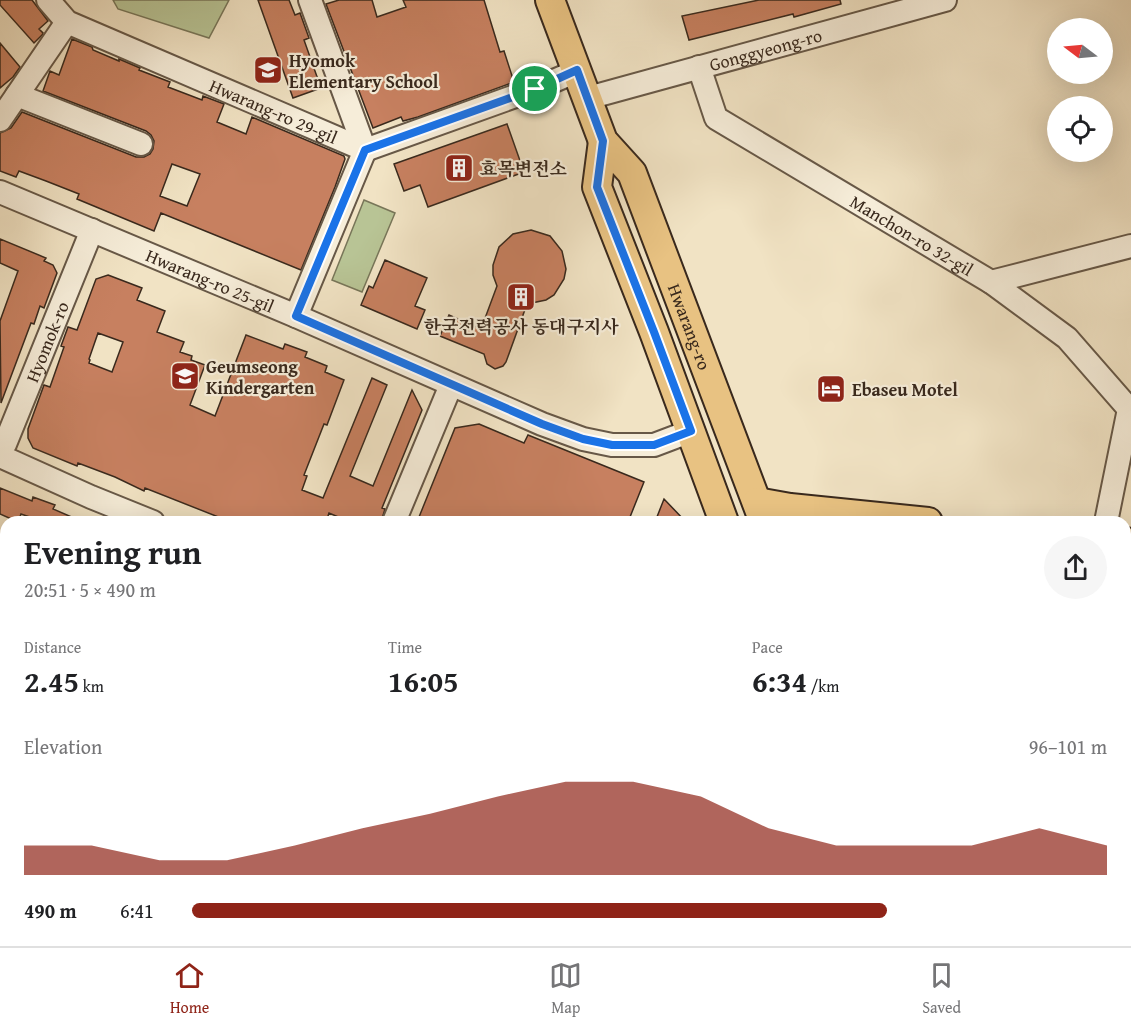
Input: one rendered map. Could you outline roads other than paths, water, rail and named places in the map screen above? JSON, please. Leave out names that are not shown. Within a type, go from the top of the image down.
[{"type":"main road","name":"Hwarang-ro","points":[[550,0],[603,141],[632,173],[760,512]]},
{"type":"main road","name":"Hwarang-ro","points":[[603,141],[597,187],[654,332],[722,516]]},
{"type":"main road","points":[[760,512],[790,508],[869,516]]},
{"type":"street","name":"Hwarang-ro 29-gil","points":[[48,0],[67,22],[365,150]]},
{"type":"street","points":[[296,316],[365,150],[310,0]]},
{"type":"street","name":"Gonggyeong-ro","points":[[588,99],[945,0]]},
{"type":"street","points":[[0,120],[67,22]]},
{"type":"street","name":"Manchon-ro 32-gil","points":[[699,67],[716,118],[991,282],[1067,338],[1130,409],[1107,516]]},
{"type":"street","points":[[365,150],[535,89],[577,70]]},
{"type":"street","points":[[17,95],[141,144]]},
{"type":"street","name":"Hwarang-ro 25-gil","points":[[0,192],[296,316],[542,424],[583,439],[612,445],[654,445],[691,431]]},
{"type":"street","name":"Hyomok-ro","points":[[0,452],[92,230]]},
{"type":"street","points":[[991,282],[1131,246]]},
{"type":"street","points":[[396,516],[451,385]]},
{"type":"street","points":[[0,456],[138,516]]},
{"type":"place","name":"Hyomok Elementary School","points":[[268,70]]},
{"type":"place","name":"효목변전소","points":[[459,168]]},
{"type":"place","name":"한국전력공사 동대구지사","points":[[521,297]]},
{"type":"place","name":"Geumseong Kindergarten","points":[[185,376]]},
{"type":"place","name":"Ebaseu Motel","points":[[831,389]]}]
